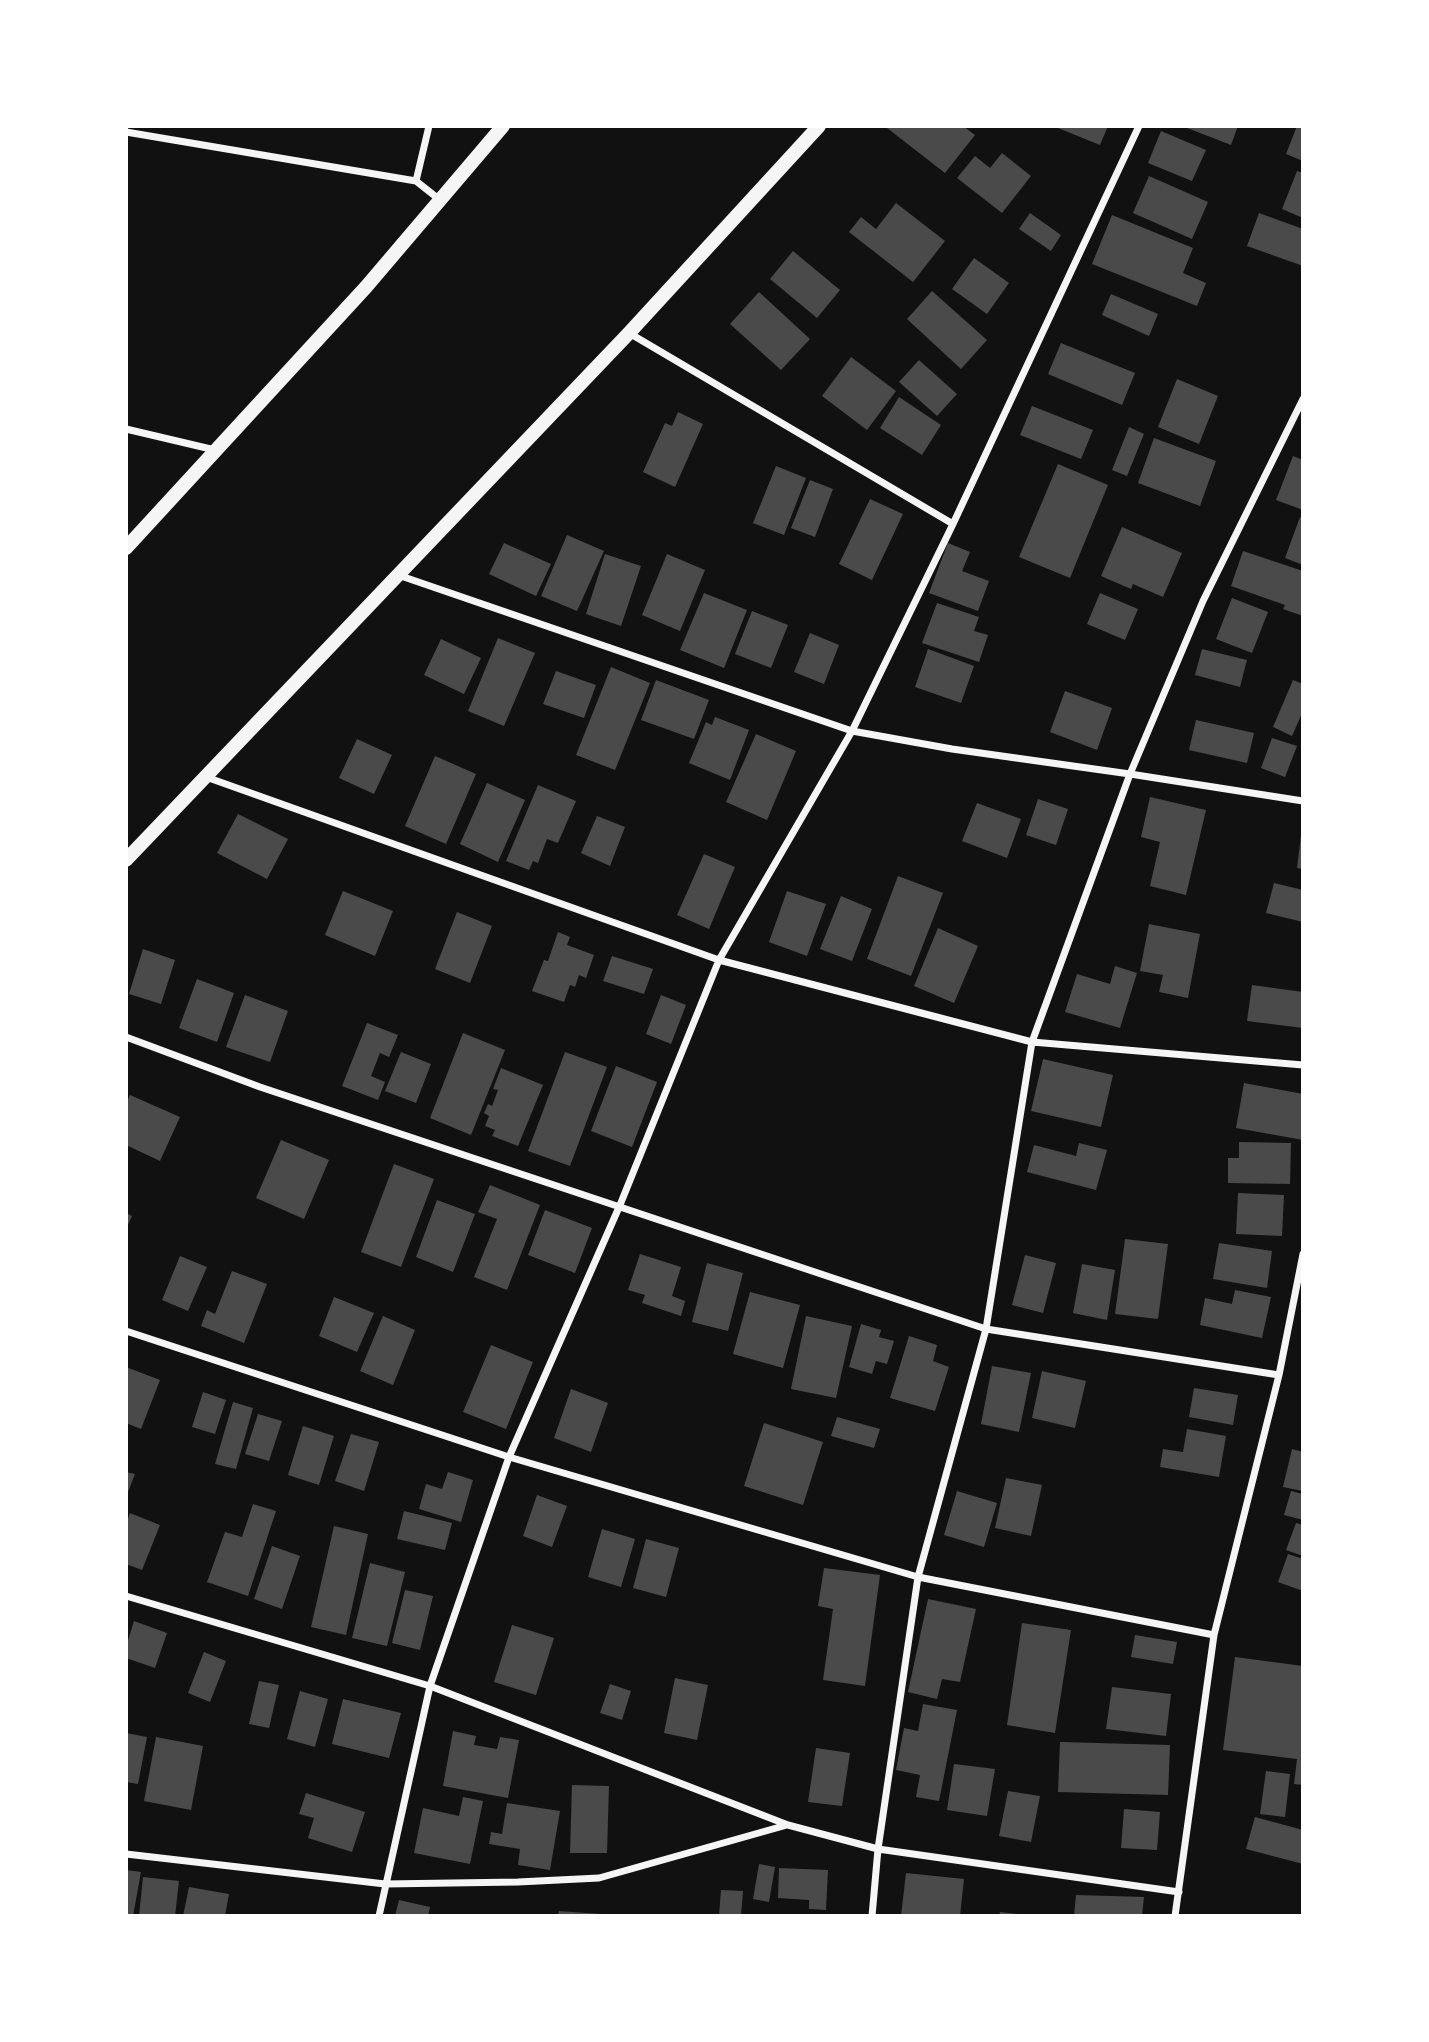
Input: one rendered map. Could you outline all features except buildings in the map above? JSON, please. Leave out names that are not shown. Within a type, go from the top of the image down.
[{"type":"main road","points":[[126,548],[366,287],[503,126]]},
{"type":"main road","points":[[126,860],[629,333],[819,126]]},
{"type":"street","points":[[416,181],[429,126]]},
{"type":"street","points":[[379,1916],[430,1686],[509,1457],[620,1205],[719,960],[852,731],[953,524],[1139,126]]},
{"type":"street","points":[[126,132],[416,181],[440,200]]},
{"type":"street","points":[[629,333],[953,524]]},
{"type":"street","points":[[872,1916],[878,1849],[918,1577],[986,1329],[1032,1042],[1130,774],[1203,601],[1303,399]]},
{"type":"street","points":[[126,429],[215,450]]},
{"type":"street","points":[[398,575],[852,731],[952,750],[1303,801]]},
{"type":"street","points":[[205,777],[719,960],[1032,1042],[1303,1065]]},
{"type":"street","points":[[126,1037],[260,1087],[986,1329],[1279,1375]]},
{"type":"street","points":[[1175,1916],[1214,1635],[1279,1375],[1303,1254]]},
{"type":"street","points":[[126,1331],[509,1457],[918,1577],[1214,1635]]},
{"type":"street","points":[[126,1596],[430,1686],[788,1825],[878,1849],[1179,1892]]},
{"type":"street","points":[[126,1854],[385,1884],[518,1882],[599,1878],[788,1825]]}]
